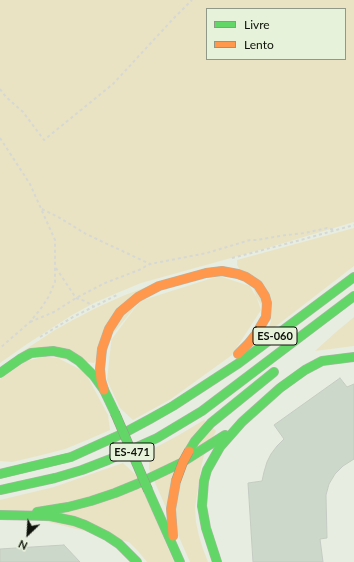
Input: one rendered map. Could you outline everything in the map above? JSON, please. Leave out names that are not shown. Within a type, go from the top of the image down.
[{"type":"main road","points":[[104,390],[101,380],[100,359],[105,339],[114,320],[129,304],[158,286],[206,273],[222,271],[246,277],[258,285],[262,290],[267,303],[266,317],[256,334],[242,351],[194,393]]},
{"type":"main road","name":"ES-060","points":[[0,474],[52,462],[90,449],[124,433],[174,406],[239,363],[354,277]]},
{"type":"main road","name":"ES-060","points":[[0,490],[55,478],[82,470],[157,438],[180,425],[219,398],[354,296]]},
{"type":"main road","points":[[0,373],[31,353],[53,351],[68,354],[79,361],[94,376],[104,390]]},
{"type":"main road","points":[[20,515],[68,507],[109,495],[138,484],[181,463],[217,440],[242,422],[280,388],[305,370],[324,361],[354,357]]},
{"type":"main road","points":[[179,559],[173,539],[171,521],[173,497],[176,480],[188,452],[199,436],[211,423],[281,367]]},
{"type":"main road","name":"ES-471","points":[[104,390],[179,559]]},
{"type":"main road","points":[[217,562],[210,543],[202,506],[204,481],[207,470],[220,447],[242,422]]},
{"type":"main road","points":[[0,465],[14,466],[52,462]]},
{"type":"main road","points":[[0,515],[50,516],[85,525],[119,544],[136,562]]},
{"type":"path","points":[[0,89],[6,97],[23,112],[44,140],[113,84],[192,0]]},
{"type":"path","points":[[0,138],[30,184],[55,240],[54,282],[49,296],[30,322],[0,348]]},
{"type":"path","points":[[41,209],[60,218],[86,234],[150,264]]},
{"type":"path","points":[[30,322],[54,312],[76,298],[105,283],[150,264],[207,253],[250,240],[305,233],[327,228],[337,230]]},
{"type":"path","points":[[55,268],[76,298],[85,300],[93,306]]},
{"type":"shaded area","points":[[0,0],[354,0],[354,222],[141,283],[94,303],[72,315],[0,363]]},
{"type":"shaded area","points":[[354,228],[354,266],[271,330],[268,330],[271,321],[237,265],[237,260]]},
{"type":"shaded area","points":[[219,276],[253,287],[261,310],[232,355],[171,399],[133,420],[120,408],[107,380],[112,335],[140,301]]},
{"type":"shaded area","points":[[152,285],[94,363],[20,353],[55,330],[98,307]]},
{"type":"shaded area","points":[[354,317],[354,346],[315,351],[336,332]]},
{"type":"shaded area","points":[[52,355],[85,372],[108,415],[110,430],[65,449],[12,462],[0,461],[0,379],[26,361]]},
{"type":"shaded area","points":[[204,420],[216,431],[204,455],[195,508],[199,536],[208,562],[190,562],[149,469],[149,451]]},
{"type":"shaded area","points":[[123,463],[137,476],[174,562],[147,562],[129,542],[0,510],[0,500],[54,487]]},
{"type":"building","points":[[340,378],[347,387],[354,384],[354,459],[343,466],[335,474],[329,484],[326,495],[327,538],[320,539],[323,562],[253,562],[248,483],[262,481],[267,462],[271,454],[284,439],[274,425]]},
{"type":"building","points":[[64,545],[80,562],[0,562],[0,549]]},
{"type":"traffic: fast","points":[[0,474],[71,457],[124,433],[150,419],[173,406],[239,363],[354,277]]},
{"type":"traffic: fast","points":[[0,490],[55,478],[82,470],[157,438],[202,411],[354,296]]},
{"type":"traffic: fast","points":[[0,373],[31,353],[53,351],[68,354],[79,361],[94,376],[104,390],[115,413]]},
{"type":"traffic: fast","points":[[217,562],[206,528],[202,506],[204,481],[207,470],[220,447],[242,422],[280,388],[305,370],[322,361],[354,357]]},
{"type":"traffic: fast","points":[[189,451],[195,441],[211,423],[274,372]]},
{"type":"traffic: fast","points":[[115,413],[148,490]]},
{"type":"traffic: fast","points":[[37,512],[68,507],[91,501],[137,484],[181,463],[225,435]]},
{"type":"traffic: fast","points":[[148,490],[180,562]]},
{"type":"traffic: fast","points":[[0,515],[50,516],[74,521],[107,536],[119,544],[137,562]]},
{"type":"traffic: slow","points":[[104,390],[100,369],[102,349],[109,329],[120,312],[138,297],[159,286],[206,273],[222,271],[246,277],[258,285],[265,296],[267,303],[266,317],[256,334],[238,354]]},
{"type":"traffic: slow","points":[[176,481],[189,451]]},
{"type":"traffic: slow","points":[[173,536],[171,509],[176,481]]}]
